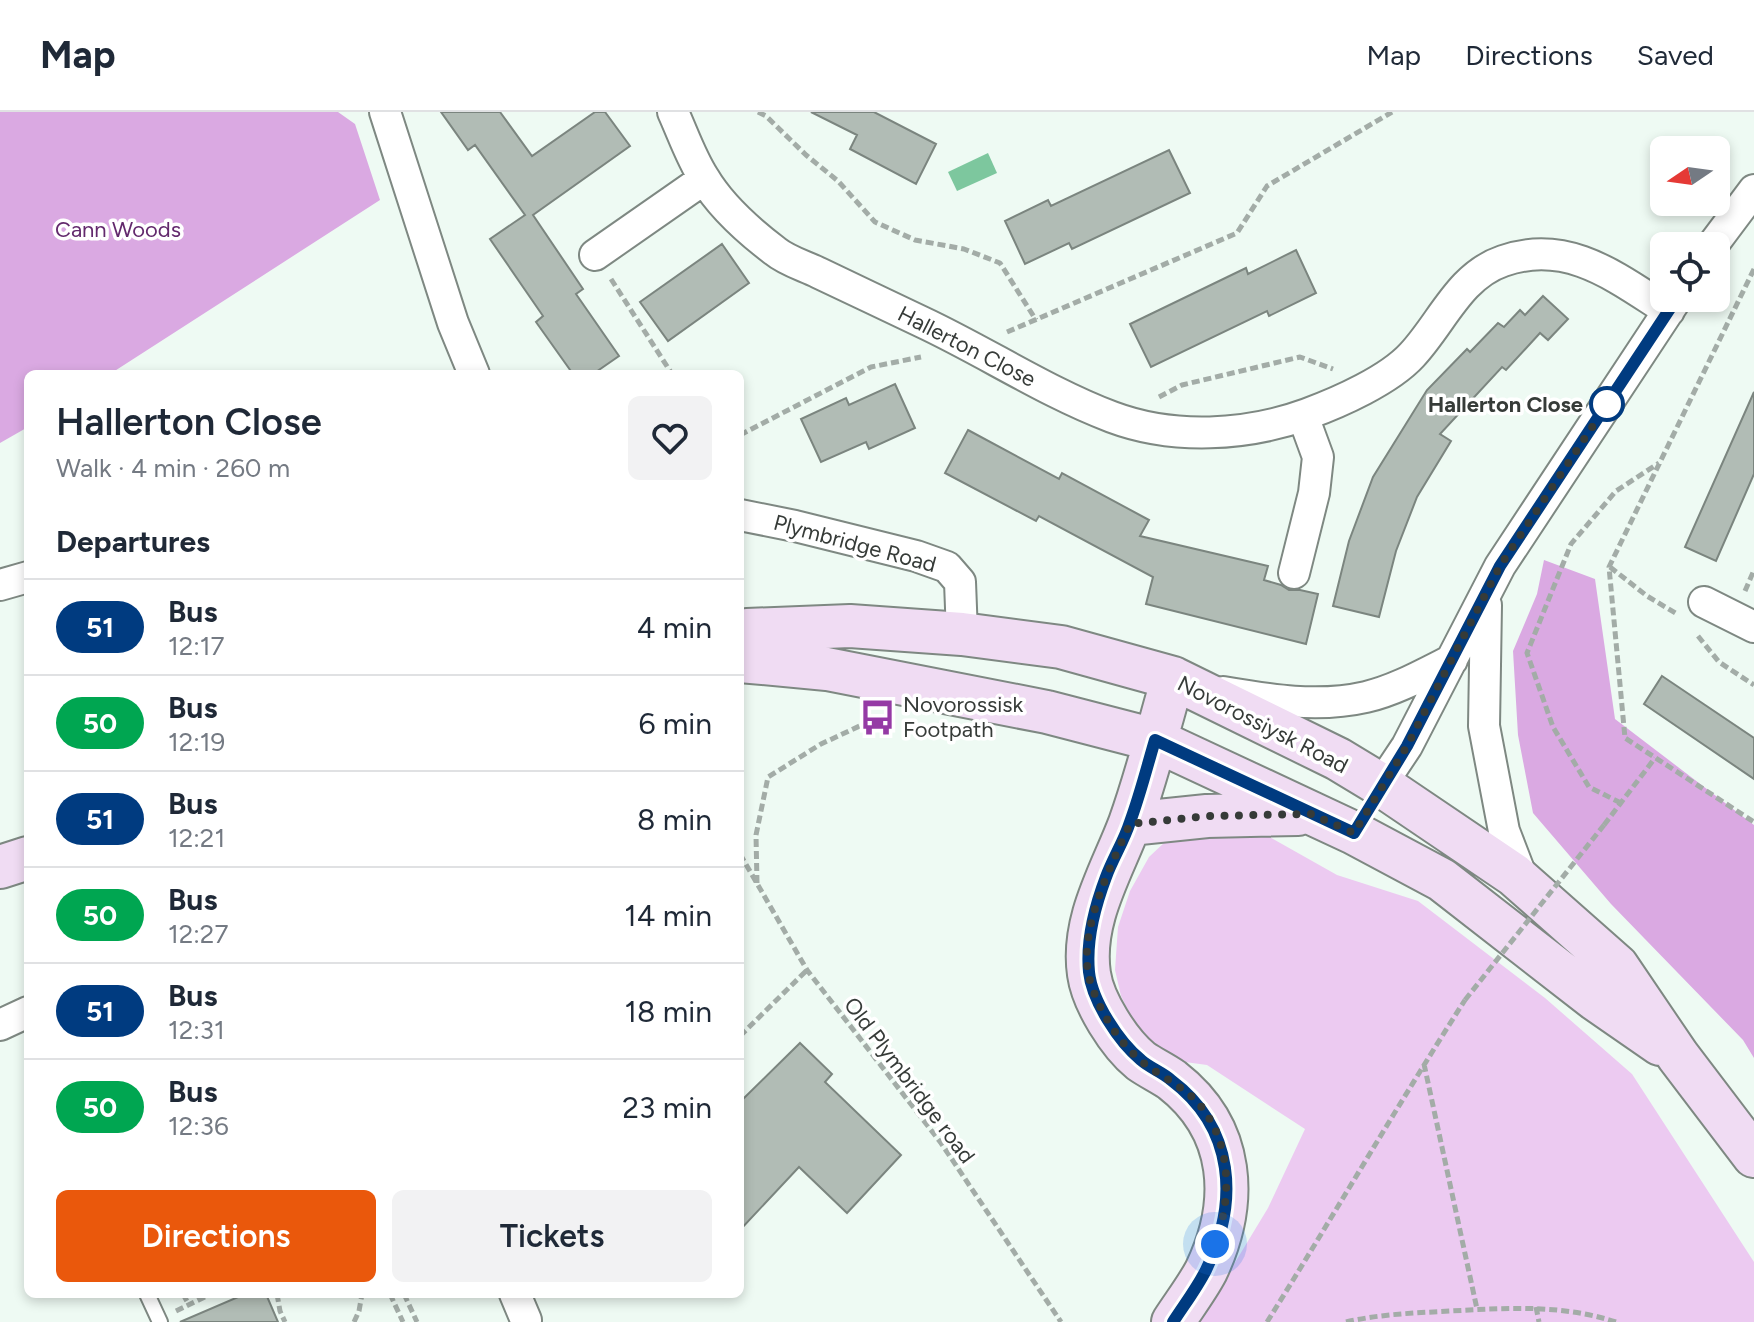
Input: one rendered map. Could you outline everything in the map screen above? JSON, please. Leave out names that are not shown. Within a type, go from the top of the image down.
[{"type":"main road","name":"Novorossiysk Road","points":[[744,631],[850,626],[962,634],[1061,647],[1181,682],[1338,759],[1525,884],[1617,966],[1678,1056],[1754,1156]]},
{"type":"main road","name":"Novorossiysk Road","points":[[744,661],[827,669],[934,689],[1047,712],[1155,740],[1354,833],[1442,880],[1595,999],[1678,1056]]},
{"type":"main road","points":[[1173,1322],[1206,1270],[1225,1217],[1227,1172],[1219,1139],[1200,1105],[1141,1060],[1121,1040],[1103,1012],[1089,975],[1089,938],[1105,878],[1130,824],[1155,740],[1181,682]]},
{"type":"main road","points":[[1354,833],[1381,785]]},
{"type":"main road","points":[[1130,824],[1207,816],[1311,814]]},
{"type":"main road","points":[[0,867],[24,859]]},
{"type":"street","points":[[385,112],[453,323],[472,370]]},
{"type":"street","name":"Hallerton Close","points":[[673,112],[704,179],[734,214],[778,253],[973,346],[1075,402],[1115,418],[1163,428],[1224,433],[1303,416],[1339,402],[1411,357],[1471,278],[1502,261],[1541,254],[1571,256],[1650,292]]},
{"type":"street","points":[[595,255],[704,179]]},
{"type":"street","points":[[1722,232],[1754,190]]},
{"type":"street","points":[[1381,785],[1407,746],[1500,566],[1668,312]]},
{"type":"street","points":[[1294,573],[1314,493],[1318,457],[1303,416]]},
{"type":"street","name":"Plymbridge Road","points":[[744,516],[823,532],[947,567],[960,582],[962,634]]},
{"type":"street","points":[[0,585],[24,578]]},
{"type":"street","points":[[1487,591],[1483,648],[1484,726],[1504,831],[1525,884]]},
{"type":"street","points":[[1695,610],[1754,627]]},
{"type":"street","points":[[1181,682],[1265,699],[1310,703],[1365,697],[1409,682],[1452,660]]},
{"type":"street","points":[[0,1025],[24,1014]]},
{"type":"lane","points":[[148,1298],[157,1321]]},
{"type":"path","points":[[758,112],[838,181],[875,222],[915,240],[964,249],[1000,263],[1036,320]]},
{"type":"path","points":[[744,433],[871,367],[973,346],[1237,233],[1267,186],[1392,112]]},
{"type":"path","points":[[595,255],[669,370]]},
{"type":"path","points":[[1754,269],[1609,567],[1625,738],[1754,822]]},
{"type":"path","points":[[1115,418],[1182,385],[1300,357],[1371,384]]},
{"type":"path","points":[[1621,803],[1589,787],[1553,727],[1527,653],[1571,544],[1616,491],[1662,461]]},
{"type":"path","points":[[1609,567],[1647,596],[1695,610],[1719,662],[1754,685]]},
{"type":"path","points":[[757,884],[756,835],[768,777],[821,744],[934,689]]},
{"type":"path","points":[[1267,1322],[1327,1227],[1375,1141],[1465,1000],[1655,758]]},
{"type":"path","name":"Old Plymbridge road","points":[[744,861],[807,970],[941,1143],[1061,1322]]},
{"type":"path","points":[[744,1032],[807,970]]},
{"type":"path","points":[[1424,1063],[1477,1309]]},
{"type":"path","points":[[185,1298],[189,1305]]},
{"type":"path","points":[[157,1321],[203,1298]]},
{"type":"path","points":[[278,1298],[285,1322]]},
{"type":"path","points":[[354,1322],[361,1298]]},
{"type":"path","points":[[392,1298],[403,1322]]},
{"type":"path","points":[[406,1298],[417,1322]]},
{"type":"path","points":[[1536,1307],[1539,1322]]},
{"type":"path","points":[[1346,1322],[1375,1315],[1536,1307],[1593,1314],[1616,1322]]},
{"type":"shaded area","points":[[988,153],[997,173],[957,191],[948,172]]},
{"type":"shaded area","points":[[1183,825],[1252,827],[1337,875],[1418,901],[1545,998],[1632,1074],[1754,1262],[1754,1322],[1199,1322],[1268,1208],[1305,1129],[1207,1065],[1160,1054],[1139,1033],[1121,996],[1115,970],[1118,927],[1130,891],[1149,857]]},
{"type":"green space","name":"Cann Woods","points":[[0,112],[338,112],[355,124],[380,200],[116,370],[24,370],[24,429],[0,443]]},
{"type":"green space","points":[[1544,560],[1595,579],[1615,719],[1754,825],[1754,1058],[1743,1040],[1611,904],[1533,813],[1518,735],[1513,651],[1537,594]]},
{"type":"building","points":[[441,112],[500,112],[532,156],[595,112],[605,112],[630,146],[533,215],[583,289],[576,294],[619,356],[599,370],[570,370],[536,322],[543,316],[490,239],[525,215],[475,145],[468,150]]},
{"type":"building","points":[[811,112],[874,112],[936,144],[916,184],[850,149],[857,135]]},
{"type":"building","points":[[1169,150],[1190,193],[1072,249],[1069,243],[1025,264],[1005,221],[1048,200],[1051,206]]},
{"type":"building","points":[[722,244],[749,283],[668,341],[640,302]]},
{"type":"building","points":[[1296,250],[1316,293],[1269,316],[1267,311],[1151,367],[1130,324],[1246,268],[1248,274]]},
{"type":"building","points":[[1543,296],[1568,319],[1548,340],[1540,333],[1506,370],[1502,367],[1440,434],[1451,441],[1417,497],[1396,551],[1379,617],[1333,606],[1349,541],[1373,477],[1427,390],[1498,323],[1504,327],[1520,310],[1525,315]]},
{"type":"building","points":[[895,384],[915,428],[869,449],[866,442],[821,462],[801,419],[846,398],[849,405]]},
{"type":"building","points":[[1754,392],[1754,474],[1716,561],[1685,547]]},
{"type":"building","points":[[968,430],[1059,479],[1062,473],[1149,520],[1140,536],[1268,566],[1264,580],[1289,590],[1318,594],[1306,644],[1146,604],[1153,577],[1039,516],[1036,521],[945,473]]},
{"type":"building","points":[[1662,676],[1754,738],[1754,779],[1644,704]]},
{"type":"building","points":[[800,1043],[832,1074],[825,1082],[901,1155],[847,1213],[799,1167],[744,1226],[744,1098]]},
{"type":"building","points":[[236,1298],[268,1298],[278,1322],[180,1322]]},
{"type":"bus line","name":"51","points":[[1173,1322],[1206,1270],[1225,1217],[1227,1172],[1219,1139],[1200,1105],[1141,1060],[1121,1040],[1103,1012],[1089,975],[1089,938],[1105,878],[1130,824],[1155,740],[1354,833],[1407,746],[1500,566],[1668,312]]},
{"type":"place","name":"Hallerton Close","points":[[1607,404]]},
{"type":"place","name":"Novorossisk Footpath","points":[[877,717]]},
{"type":"route","points":[[1215,1244],[1225,1217],[1227,1172],[1219,1139],[1200,1105],[1141,1060],[1121,1040],[1103,1012],[1089,975],[1089,938],[1105,878],[1130,824],[1257,813],[1311,814],[1354,833],[1407,746],[1500,566],[1612,397],[1607,404]]}]
